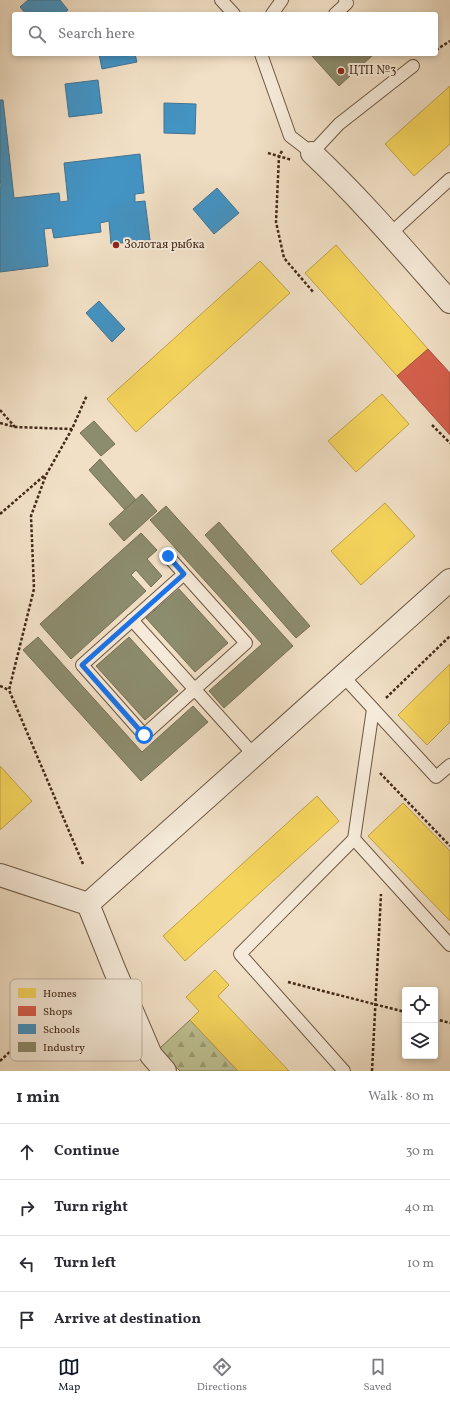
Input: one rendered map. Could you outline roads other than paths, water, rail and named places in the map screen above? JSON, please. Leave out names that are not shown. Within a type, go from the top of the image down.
[{"type":"street","points":[[312,153],[331,171],[390,234],[450,302]]},
{"type":"street","points":[[88,904],[450,580]]},
{"type":"street","points":[[0,875],[88,904],[119,979]]},
{"type":"street","points":[[142,1032],[152,1055],[165,1071]]},
{"type":"lane","points":[[221,0],[232,12]]},
{"type":"lane","points":[[273,12],[282,0]]},
{"type":"lane","points":[[337,12],[347,3],[345,0]]},
{"type":"lane","points":[[262,56],[290,136],[312,153],[338,124],[413,66]]},
{"type":"lane","points":[[390,234],[450,179]]},
{"type":"lane","points":[[168,556],[246,643],[144,735],[82,665],[184,574]]},
{"type":"lane","points":[[132,620],[254,756]]},
{"type":"lane","points":[[343,676],[436,777],[450,765]]},
{"type":"lane","points":[[344,1071],[240,954],[354,839],[374,709]]},
{"type":"lane","points":[[354,839],[450,945]]},
{"type":"place","name":"ЦТП №3","points":[[341,71]]},
{"type":"place","name":"Золотая рыбка","points":[[116,245]]}]
